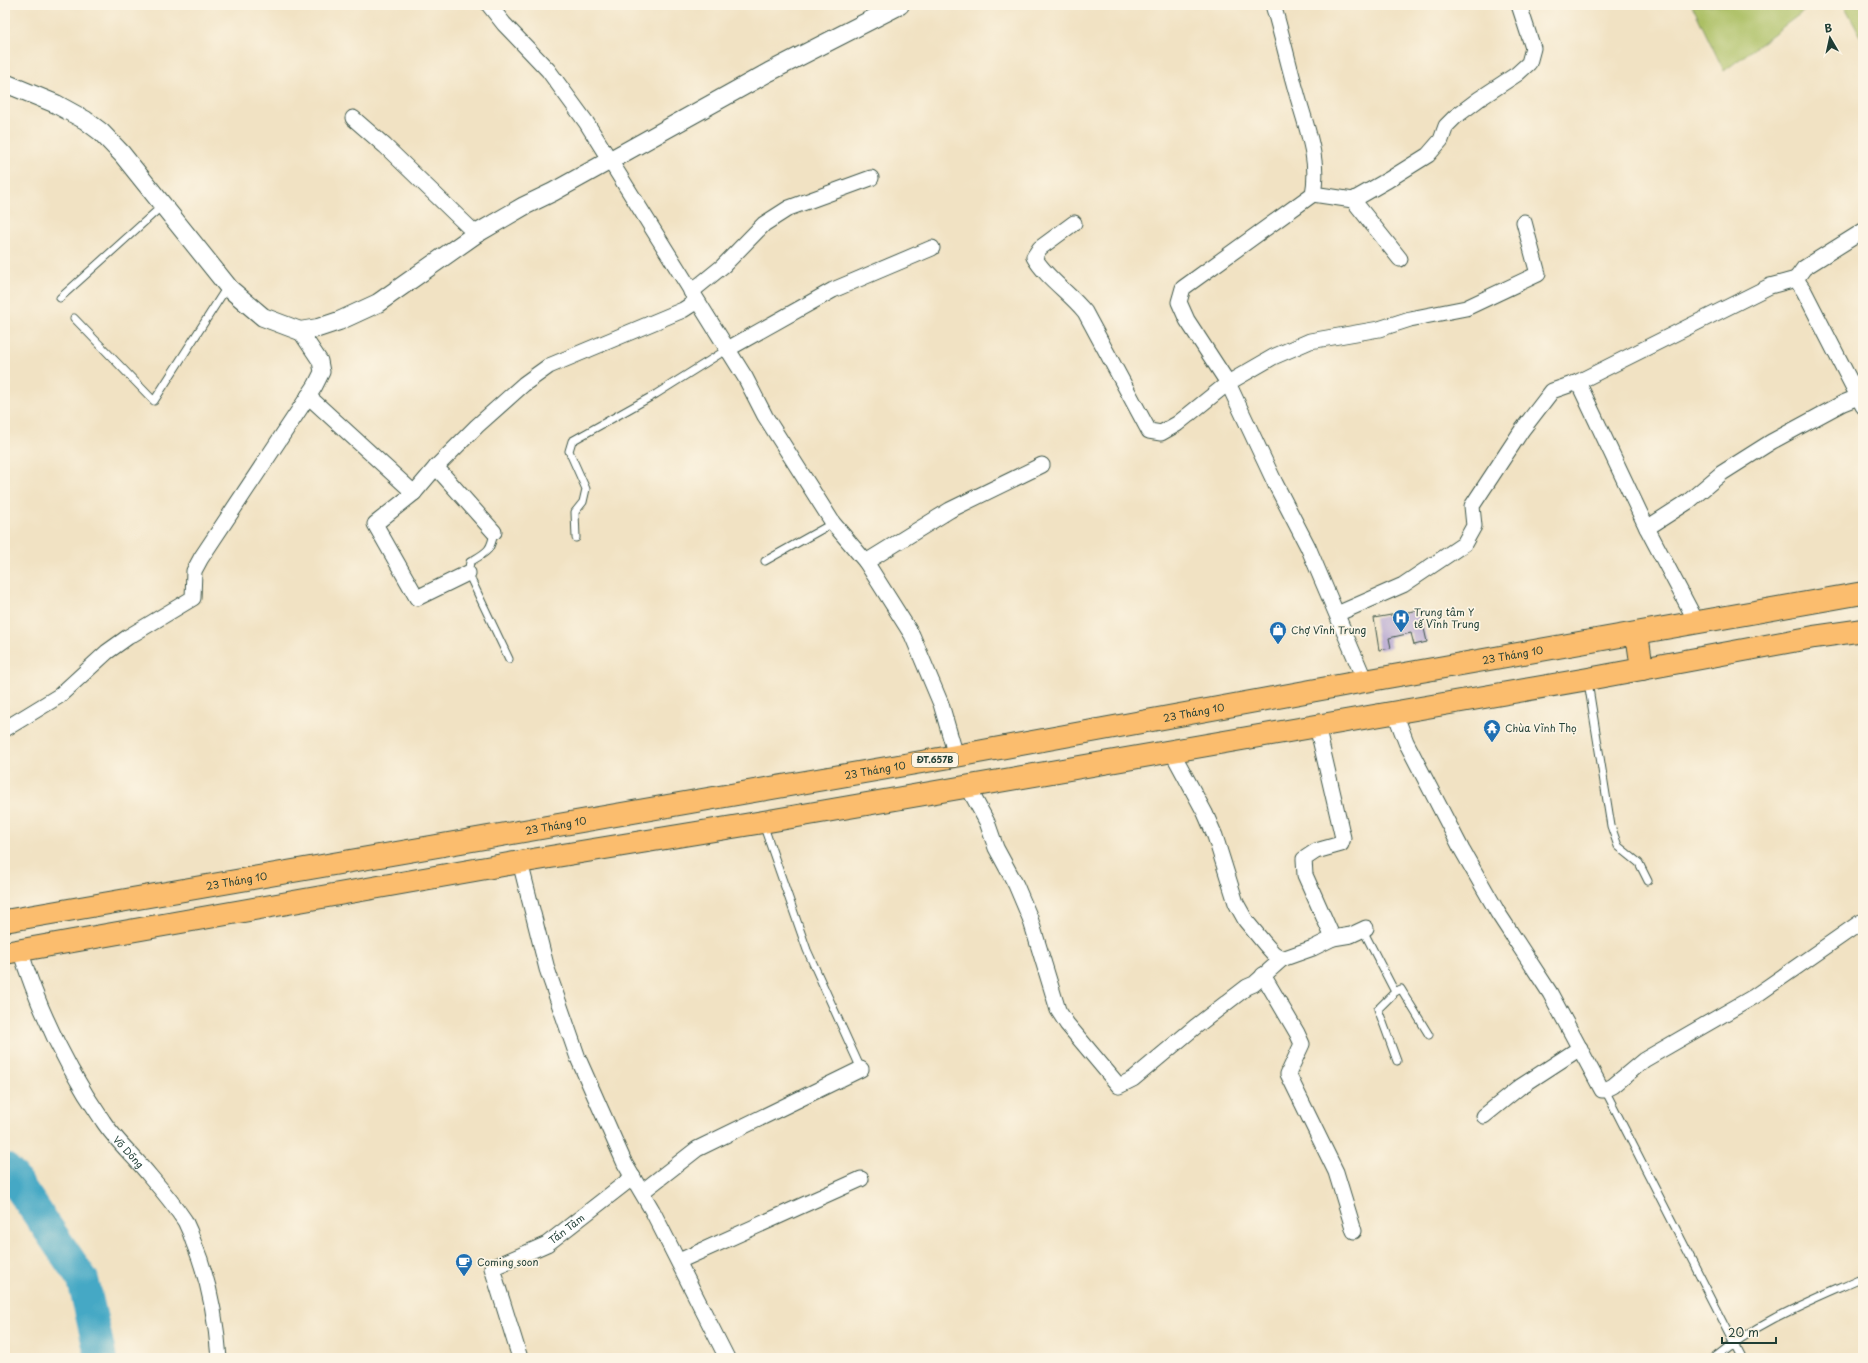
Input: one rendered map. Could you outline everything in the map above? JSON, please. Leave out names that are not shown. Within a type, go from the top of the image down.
[{"type":"main road","name":"23 Tháng 10","points":[[6,918],[956,756],[1365,681],[1863,593]]},
{"type":"main road","points":[[6,918],[13,952],[520,862],[968,787],[1862,632]]},
{"type":"main road","points":[[1637,634],[1642,669]]},
{"type":"main road","points":[[956,756],[968,787]]},
{"type":"street","points":[[489,5],[504,24],[548,70],[611,160],[726,350],[744,376],[765,416],[833,523],[866,562],[912,635],[941,704],[956,756]]},
{"type":"street","points":[[5,83],[56,104],[85,120],[101,132],[122,154],[228,286],[263,317],[300,331],[318,328],[339,321],[378,303],[476,234],[524,206],[611,160],[768,72],[900,5]]},
{"type":"street","points":[[1273,5],[1296,93],[1310,137],[1316,166],[1316,181],[1313,194],[1183,288],[1179,302],[1187,320],[1228,383],[1275,483],[1308,547],[1365,681]]},
{"type":"street","points":[[1313,194],[1353,200],[1428,155],[1441,140],[1446,126],[1455,117],[1479,98],[1517,74],[1529,63],[1533,48],[1520,5]]},
{"type":"street","points":[[353,118],[385,146],[476,234]]},
{"type":"street","points":[[468,573],[417,598],[375,524],[414,493],[436,467],[477,426],[524,384],[549,366],[683,310],[764,224],[789,208],[871,178]]},
{"type":"street","points":[[1353,200],[1400,259]]},
{"type":"street","points":[[1074,223],[1040,248],[1034,257],[1039,266],[1075,298],[1085,312],[1149,431],[1161,433],[1177,424],[1228,383],[1273,357],[1310,341],[1379,330],[1410,319],[1466,308],[1538,274],[1524,222]]},
{"type":"street","points":[[1337,614],[1403,585],[1464,544],[1474,526],[1472,506],[1522,430],[1552,391],[1578,382],[1686,330],[1770,286],[1796,279],[1804,268],[1863,231]]},
{"type":"street","points":[[726,350],[833,290],[932,248]]},
{"type":"street","points":[[1647,528],[1689,501],[1722,473],[1771,442],[1843,403],[1861,402],[1857,379],[1796,279]]},
{"type":"street","points":[[5,729],[59,696],[107,652],[128,637],[193,598],[194,571],[201,558],[308,396],[322,372],[320,361],[300,331]]},
{"type":"street","points":[[1578,382],[1647,528],[1696,623]]},
{"type":"street","points":[[308,396],[414,493]]},
{"type":"street","points":[[866,562],[950,510],[1042,465]]},
{"type":"street","points":[[436,467],[494,532]]},
{"type":"street","points":[[1395,713],[1406,742],[1462,850],[1498,913],[1550,993],[1602,1090],[1614,1086],[1644,1060],[1755,996],[1861,922]]},
{"type":"street","points":[[1317,726],[1343,838],[1341,844],[1316,851],[1304,859],[1305,875],[1333,938]]},
{"type":"street","points":[[1172,752],[1206,814],[1215,836],[1236,903],[1246,921],[1273,953],[1282,959]]},
{"type":"street","points":[[968,787],[987,822],[996,848],[1016,886],[1030,918],[1058,1010],[1067,1024],[1119,1086],[1132,1079],[1195,1027],[1254,984],[1282,959],[1313,948],[1333,938],[1351,935],[1366,928]]},
{"type":"street","points":[[520,862],[546,968],[578,1058],[621,1157],[642,1192],[679,1261],[727,1358]]},
{"type":"street","name":"Võ Dõng","points":[[13,952],[30,981],[44,1013],[87,1098],[104,1123],[150,1176],[185,1222],[199,1254],[208,1285],[216,1322],[219,1358]]},
{"type":"street","points":[[1263,975],[1300,1038],[1302,1044],[1288,1074],[1336,1172],[1354,1231]]},
{"type":"street","points":[[1484,1116],[1520,1087],[1580,1048]]},
{"type":"street","points":[[642,1192],[697,1149],[861,1069]]},
{"type":"street","name":"Tấn Tâm","points":[[520,1358],[492,1268],[547,1244],[633,1177]]},
{"type":"street","points":[[679,1261],[861,1179]]},
{"type":"lane","points":[[60,298],[163,205]]},
{"type":"lane","points":[[74,318],[154,401],[228,286]]},
{"type":"lane","points":[[576,538],[575,512],[583,502],[586,489],[569,451],[572,441],[656,394],[726,350]]},
{"type":"lane","points":[[765,561],[833,523]]},
{"type":"lane","points":[[494,532],[492,546],[484,554],[470,562],[468,573],[509,659]]},
{"type":"lane","points":[[1588,679],[1611,826],[1618,846],[1639,863],[1648,881]]},
{"type":"lane","points":[[763,822],[807,950],[861,1069]]},
{"type":"lane","points":[[1366,928],[1366,936],[1395,992]]},
{"type":"lane","points":[[1397,1061],[1378,1009],[1395,992],[1402,989],[1429,1035]]},
{"type":"lane","points":[[1605,1090],[1742,1358]]},
{"type":"lane","points":[[1715,1358],[1734,1342],[1781,1314],[1863,1278]]},
{"type":"green space","points":[[1692,5],[1812,5],[1724,71]]},
{"type":"green space","points":[[1844,5],[1863,5],[1863,40]]},
{"type":"building","points":[[1420,610],[1427,642],[1414,645],[1411,633],[1389,638],[1391,648],[1379,650],[1374,618]]},
{"type":"waterway","points":[[5,1169],[12,1176],[83,1280],[101,1358]]},
{"type":"place","name":"Trung tâm Y tế Vĩnh Trung","points":[[1401,633]]},
{"type":"place","name":"Chợ Vĩnh Trung","points":[[1278,645]]},
{"type":"place","name":"Chùa Vĩnh Thọ","points":[[1492,743]]},
{"type":"place","name":"Coming soon","points":[[464,1277]]}]
